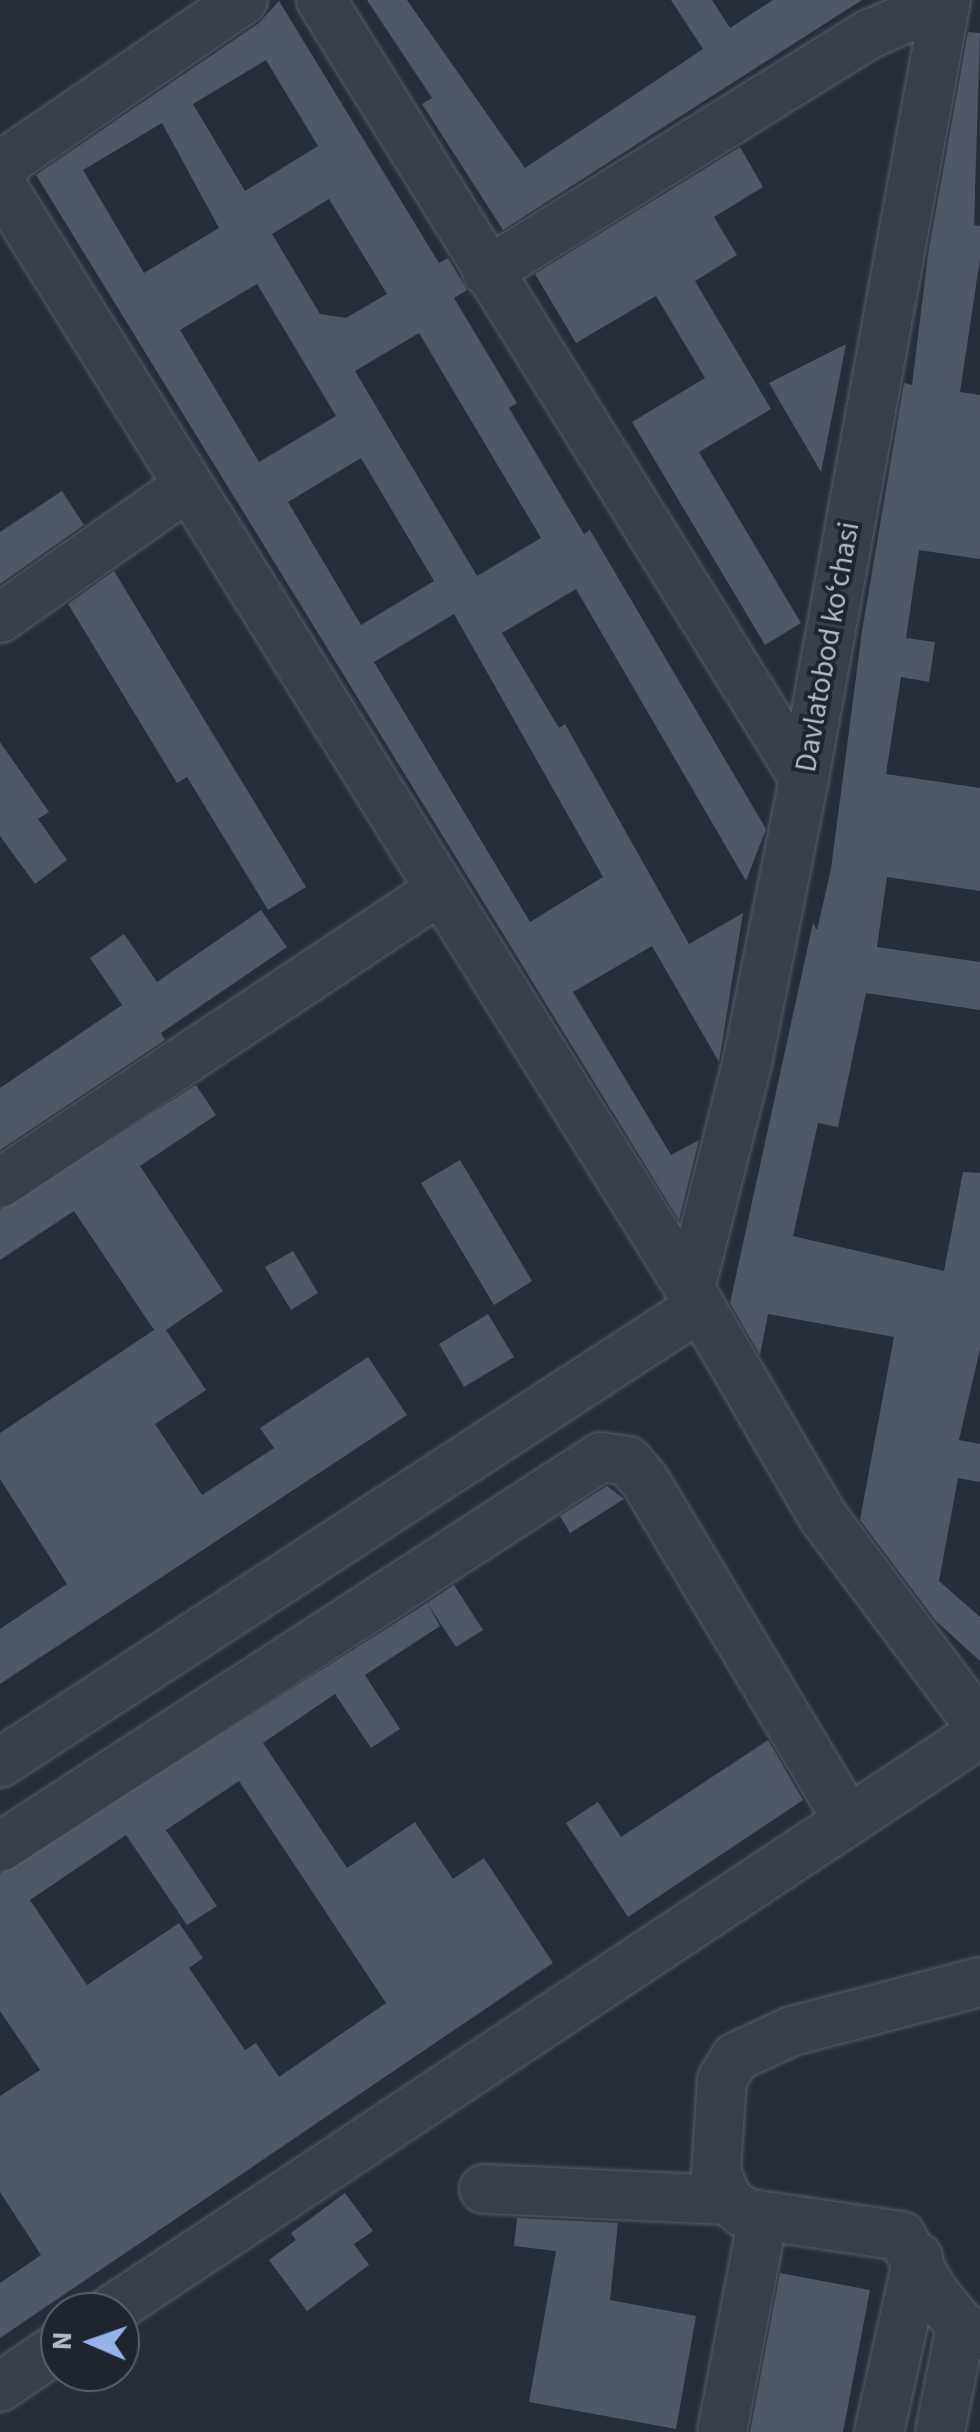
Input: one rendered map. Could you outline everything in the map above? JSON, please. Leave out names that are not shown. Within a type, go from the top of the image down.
[{"type":"street","points":[[139,2292],[980,1729],[824,1518],[694,1298],[437,892],[0,184],[5,163],[244,0]]},
{"type":"street","points":[[321,0],[804,778]]},
{"type":"street","points":[[488,272],[870,34],[946,0]]},
{"type":"street","name":"Davlatobod koʻchasi","points":[[694,1298],[748,1059],[804,778],[946,0]]},
{"type":"street","points":[[0,618],[186,488]]},
{"type":"street","points":[[0,1183],[437,892]]},
{"type":"street","points":[[0,1763],[247,1605],[694,1298]]},
{"type":"street","points":[[0,1847],[276,1663],[601,1457],[628,1461],[847,1819]]},
{"type":"street","points":[[247,1605],[276,1663]]},
{"type":"street","points":[[722,2432],[746,2209],[716,2172],[722,2079],[736,2057],[792,2031],[980,1982]]},
{"type":"street","points":[[484,2189],[746,2209],[901,2236],[918,2257],[934,2293],[970,2330],[940,2432]]},
{"type":"street","points":[[878,2432],[918,2257]]},
{"type":"street","points":[[0,2387],[40,2360]]},
{"type":"building","points":[[367,0],[407,0],[525,168],[703,49],[671,0],[712,0],[730,28],[773,0],[862,0],[503,230],[422,104],[432,98]]},
{"type":"building","points":[[279,1],[439,263],[448,258],[467,290],[454,298],[517,403],[509,408],[584,534],[590,530],[766,829],[746,881],[576,589],[502,633],[559,728],[565,724],[689,944],[743,913],[719,1062],[652,946],[573,992],[671,1155],[699,1140],[679,1220],[36,175],[259,23]],"holes":[[[266,60],[318,146],[245,191],[193,104]],[[162,123],[219,228],[144,273],[83,170]],[[329,199],[387,294],[346,318],[320,314],[272,234]],[[257,284],[336,416],[259,462],[180,330]],[[419,333],[541,538],[477,576],[355,371]],[[361,458],[434,581],[361,625],[288,502]],[[454,614],[603,877],[530,922],[374,662]]]},
{"type":"building","points":[[968,32],[980,33],[974,225],[980,226],[980,259],[960,392],[980,395],[980,559],[919,550],[906,638],[935,642],[929,682],[901,677],[886,774],[980,788],[980,891],[887,877],[877,947],[980,962],[980,1010],[866,993],[838,1127],[818,1123],[793,1236],[944,1271],[963,1172],[980,1173],[980,1349],[959,1440],[980,1444],[980,1482],[958,1478],[939,1581],[980,1617],[980,1661],[936,1621],[860,1520],[894,1337],[768,1314],[760,1355],[730,1303],[813,923],[817,930],[831,869],[862,631],[904,383],[912,385],[928,254]]},
{"type":"building","points":[[740,147],[763,187],[714,217],[737,255],[695,281],[771,409],[699,452],[801,623],[765,645],[632,422],[705,378],[656,296],[576,343],[535,274]]},
{"type":"building","points":[[846,344],[837,391],[821,472],[769,383]]},
{"type":"building","points":[[62,491],[84,525],[0,584],[0,532]]},
{"type":"building","points":[[114,571],[306,887],[268,910],[187,777],[177,783],[68,604]]},
{"type":"building","points":[[0,742],[49,812],[38,819],[67,860],[35,884],[0,836]]},
{"type":"building","points":[[261,910],[287,947],[161,1033],[165,1040],[0,1150],[0,1088],[122,1005],[90,958],[124,934],[157,982]]},
{"type":"building","points":[[196,1085],[216,1115],[140,1166],[223,1291],[166,1330],[206,1390],[155,1424],[202,1495],[274,1448],[260,1428],[368,1357],[407,1415],[0,1684],[0,1629],[67,1584],[0,1479],[0,1433],[154,1330],[74,1211],[0,1260],[0,1210]]},
{"type":"building","points":[[460,1160],[532,1281],[494,1305],[421,1183]]},
{"type":"building","points":[[293,1251],[318,1293],[291,1310],[265,1267]]},
{"type":"building","points":[[488,1314],[514,1357],[464,1387],[439,1344]]},
{"type":"building","points":[[607,1486],[624,1499],[570,1533],[560,1516]]},
{"type":"building","points":[[454,1585],[483,1630],[456,1647],[427,1603]]},
{"type":"building","points":[[427,1603],[440,1626],[365,1675],[400,1729],[371,1748],[335,1694],[263,1743],[347,1868],[415,1822],[453,1879],[484,1858],[553,1963],[68,2292],[40,2292],[40,2311],[0,2338],[0,2283],[41,2255],[0,2192],[0,2096],[40,2070],[0,2011],[0,1874]],"holes":[[[239,1781],[386,2003],[279,2077],[256,2043],[245,2050],[189,1968],[203,1958],[179,1923],[87,1985],[30,1900],[126,1835],[187,1925],[217,1906],[166,1830]]]},
{"type":"building","points":[[768,1740],[803,1800],[628,1917],[566,1823],[598,1802],[621,1837]]},
{"type":"building","points":[[345,2193],[373,2231],[354,2244],[369,2265],[307,2311],[269,2260],[296,2240],[291,2233]]},
{"type":"building","points":[[517,2218],[618,2223],[610,2300],[696,2316],[676,2429],[529,2402],[556,2251],[514,2246]]},
{"type":"building","points":[[780,2273],[870,2290],[843,2432],[750,2432]]}]
